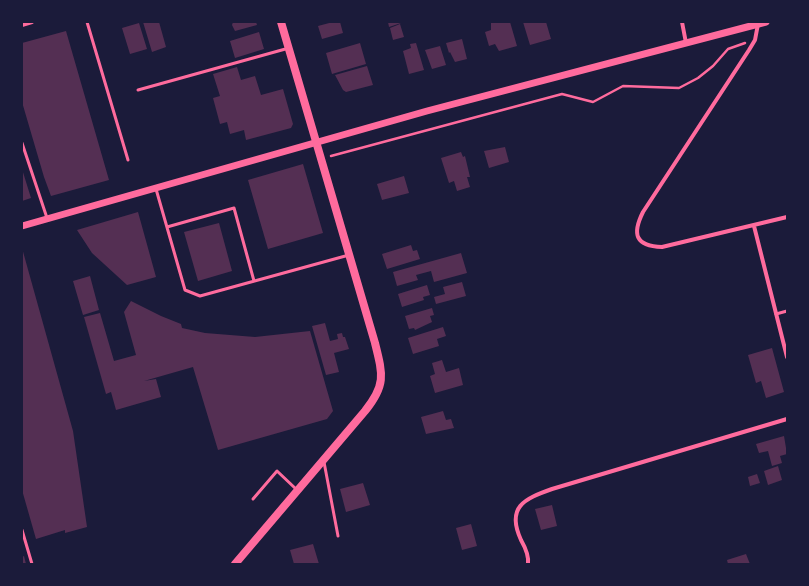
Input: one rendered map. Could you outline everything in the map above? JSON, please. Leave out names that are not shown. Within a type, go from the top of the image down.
[{"type":"main road","points":[[235,564],[324,460],[377,395],[381,384],[377,351],[281,22]]},
{"type":"street","points":[[22,25],[32,22]]},
{"type":"street","points":[[682,22],[686,43]]},
{"type":"street","points":[[22,226],[316,142],[766,22]]},
{"type":"street","points":[[758,24],[755,40],[643,212],[637,225],[636,234],[637,238],[646,245],[662,246],[787,218]]},
{"type":"street","points":[[754,226],[787,357]]},
{"type":"street","points":[[528,564],[527,555],[518,532],[515,519],[516,511],[529,497],[787,419]]},
{"type":"lane","points":[[88,22],[128,160]]},
{"type":"lane","points":[[138,90],[289,48]]},
{"type":"lane","points":[[22,143],[48,218]]},
{"type":"lane","points":[[155,188],[185,290],[200,296],[349,255]]},
{"type":"lane","points":[[167,227],[234,208],[254,281]]},
{"type":"lane","points":[[776,314],[787,311]]},
{"type":"lane","points":[[324,460],[333,499],[338,536]]},
{"type":"lane","points":[[253,499],[277,471],[297,491]]},
{"type":"lane","points":[[22,530],[32,564]]},
{"type":"path","points":[[321,158],[562,94],[593,102],[623,86],[679,88],[698,78],[728,49],[755,40]]},
{"type":"building","points":[[143,22],[159,22],[166,47],[152,52]]},
{"type":"building","points":[[233,22],[256,22],[257,25],[235,31],[232,25]]},
{"type":"building","points":[[333,22],[340,22],[343,33],[322,39],[318,26]]},
{"type":"building","points":[[388,22],[401,22],[401,23],[389,27]]},
{"type":"building","points":[[491,22],[510,22],[517,46],[499,51],[495,44],[489,46],[485,32],[491,30]]},
{"type":"building","points":[[523,22],[546,22],[551,39],[530,45]]},
{"type":"building","points":[[139,23],[147,49],[130,54],[122,28]]},
{"type":"building","points":[[400,24],[404,37],[393,40],[390,28]]},
{"type":"building","points":[[66,31],[109,180],[51,196],[22,102],[22,43]]},
{"type":"building","points":[[259,32],[264,49],[235,58],[230,41]]},
{"type":"building","points":[[462,39],[467,59],[455,62],[450,52],[449,53],[446,43]]},
{"type":"building","points":[[360,43],[366,64],[332,74],[326,53]]},
{"type":"building","points":[[416,43],[424,70],[409,74],[403,51],[411,48],[410,44]]},
{"type":"building","points":[[440,46],[446,65],[432,69],[425,50]]},
{"type":"building","points":[[367,66],[373,85],[346,92],[343,90],[335,75]]},
{"type":"building","points":[[237,67],[241,80],[255,76],[261,95],[283,89],[293,124],[291,128],[246,140],[244,130],[230,134],[227,122],[220,124],[213,98],[220,96],[213,74]]},
{"type":"building","points":[[505,147],[509,162],[489,168],[484,151]]},
{"type":"building","points":[[461,152],[463,157],[465,156],[470,177],[467,177],[470,187],[457,191],[454,181],[449,183],[441,158]]},
{"type":"building","points":[[303,164],[323,233],[268,249],[248,180]]},
{"type":"building","points":[[22,169],[31,198],[22,201]]},
{"type":"building","points":[[404,176],[409,193],[382,200],[377,184]]},
{"type":"building","points":[[138,212],[156,277],[127,285],[92,253],[77,230]]},
{"type":"building","points":[[219,223],[232,271],[198,281],[184,232]]},
{"type":"building","points":[[411,245],[413,251],[417,250],[420,259],[387,269],[382,254]]},
{"type":"building","points":[[22,248],[73,431],[87,527],[65,533],[65,530],[36,539],[22,490]]},
{"type":"building","points":[[461,253],[467,273],[434,282],[431,271],[416,275],[418,280],[397,286],[393,272]]},
{"type":"building","points":[[90,276],[99,310],[83,315],[73,281]]},
{"type":"building","points":[[462,282],[466,296],[436,304],[434,297],[445,294],[443,287]]},
{"type":"building","points":[[427,285],[430,295],[423,297],[424,300],[402,307],[398,294]]},
{"type":"building","points":[[131,301],[181,324],[182,328],[205,333],[255,337],[310,331],[333,411],[327,419],[218,450],[193,367],[144,381],[156,379],[161,397],[116,410],[111,392],[106,394],[84,317],[100,313],[114,361],[136,355],[124,312]]},
{"type":"building","points":[[432,308],[434,315],[430,316],[432,322],[415,330],[414,328],[409,329],[405,316]]},
{"type":"building","points":[[325,323],[330,341],[338,339],[337,334],[342,333],[349,349],[334,353],[339,372],[326,375],[312,326]]},
{"type":"building","points":[[443,327],[446,336],[437,339],[439,346],[413,354],[408,338]]},
{"type":"building","points":[[772,348],[784,392],[766,398],[761,381],[756,383],[748,355]]},
{"type":"building","points":[[442,360],[446,372],[459,368],[463,385],[435,393],[430,376],[435,374],[432,363]]},
{"type":"building","points":[[443,411],[446,420],[451,419],[454,428],[426,434],[421,417]]},
{"type":"building","points":[[784,436],[787,454],[780,456],[782,463],[772,466],[768,451],[759,453],[756,444]]},
{"type":"building","points":[[778,466],[782,480],[768,485],[764,471]]},
{"type":"building","points":[[757,474],[760,483],[750,486],[748,477]]},
{"type":"building","points":[[363,483],[370,505],[346,512],[340,489]]},
{"type":"building","points":[[552,505],[557,526],[541,530],[535,509]]},
{"type":"building","points":[[471,524],[477,546],[462,550],[456,528]]},
{"type":"building","points":[[313,544],[319,564],[294,564],[290,550]]},
{"type":"building","points":[[746,554],[750,564],[728,564],[727,560]]},
{"type":"building","points":[[24,556],[26,564],[22,564],[22,557]]}]
